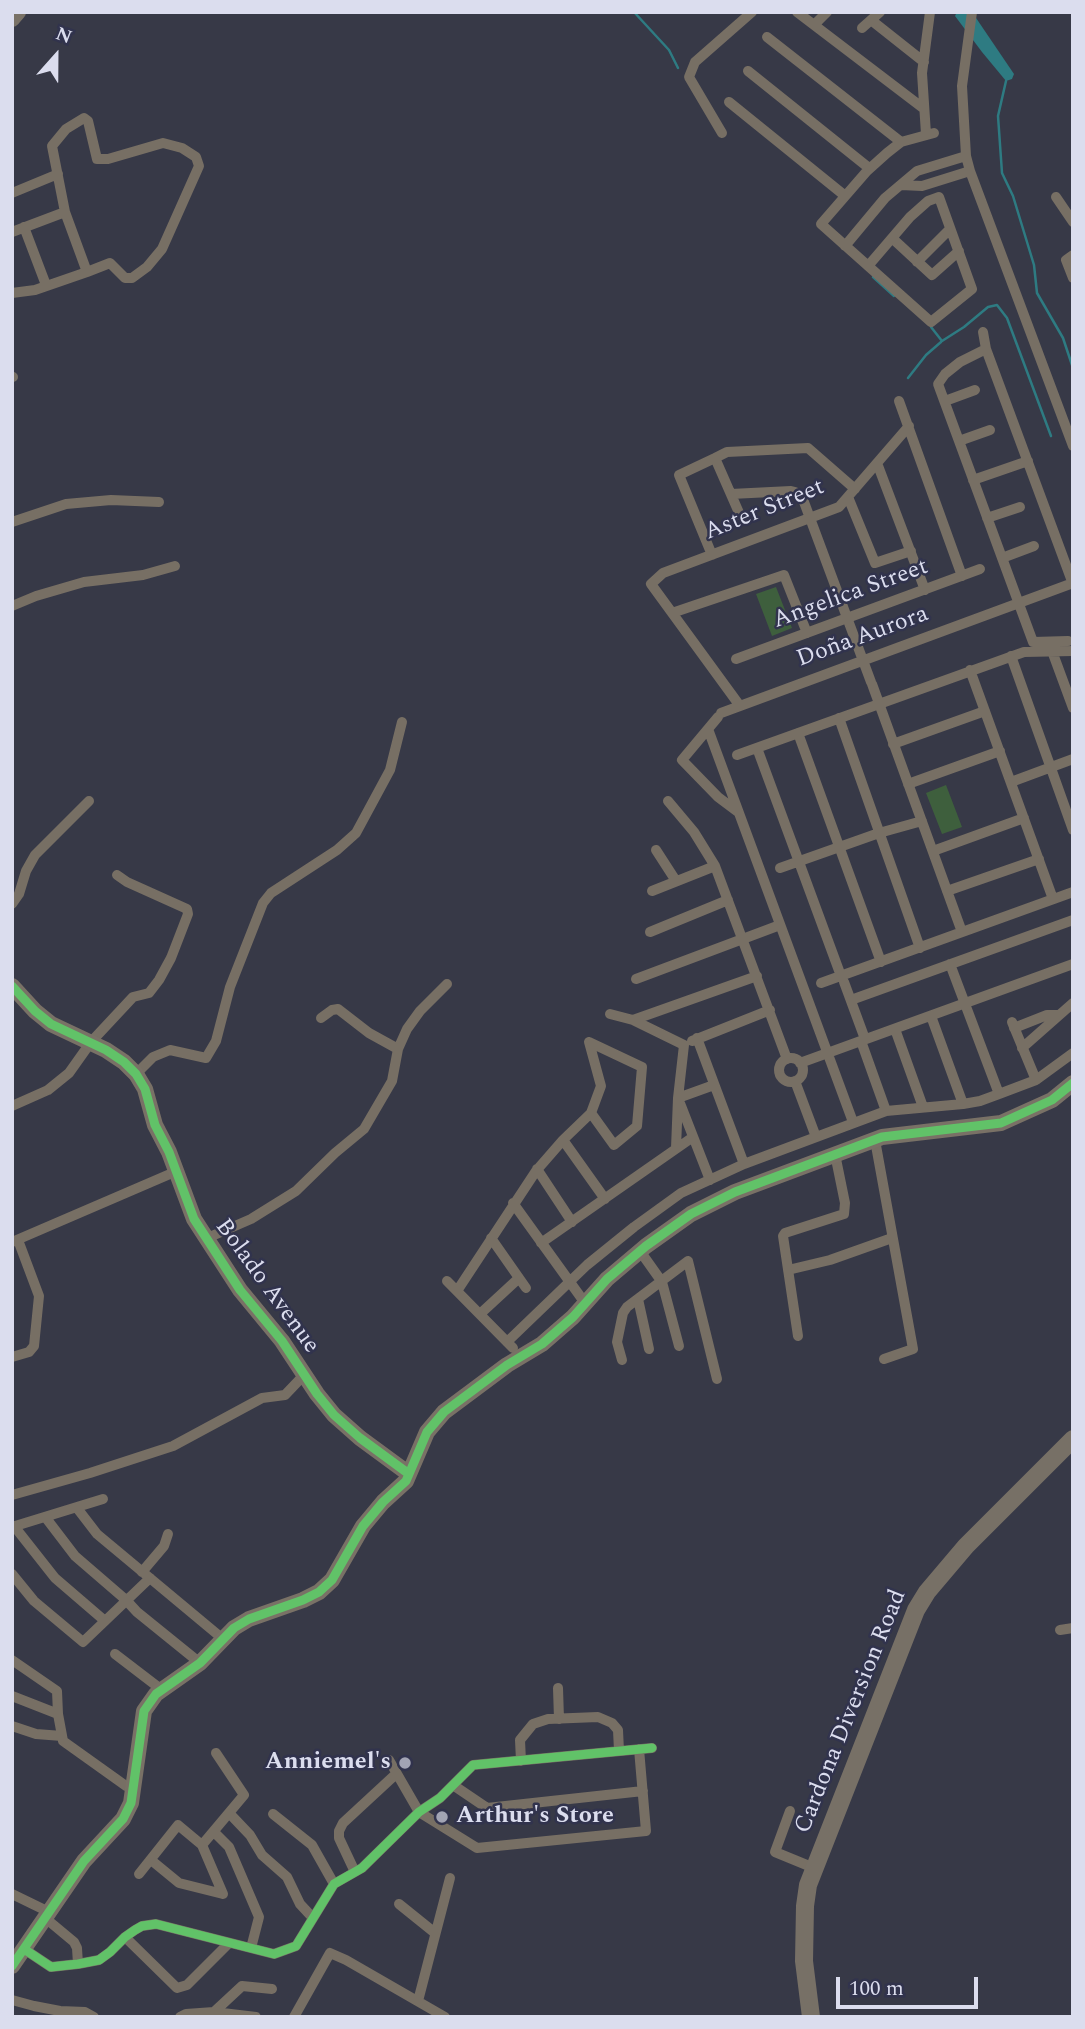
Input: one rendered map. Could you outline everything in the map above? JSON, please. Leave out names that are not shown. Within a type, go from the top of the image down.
[{"type":"main road","name":"Cardona Diversion Road","points":[[811,2017],[804,1961],[808,1885],[916,1610],[927,1592],[966,1546],[1073,1439]]},
{"type":"street","points":[[12,19],[18,12]]},
{"type":"street","points":[[722,133],[689,77],[695,62],[752,12]]},
{"type":"street","points":[[797,12],[923,108]]},
{"type":"street","points":[[814,25],[827,12]]},
{"type":"street","points":[[972,12],[962,86],[966,156],[1073,446]]},
{"type":"street","points":[[868,266],[909,217],[928,201],[939,197],[972,289],[931,322],[821,225],[869,168],[901,142],[930,133],[923,108],[926,14]]},
{"type":"street","points":[[871,20],[923,62]]},
{"type":"street","points":[[767,37],[901,142]]},
{"type":"street","points":[[748,71],[869,168]]},
{"type":"street","points":[[729,102],[844,195]]},
{"type":"street","points":[[12,293],[35,289],[87,272],[110,263],[125,278],[132,278],[147,267],[162,249],[199,166],[196,157],[173,145],[163,144],[108,159],[97,159],[88,121],[84,118],[66,129],[52,146],[65,212],[87,272]]},
{"type":"street","points":[[845,246],[885,198],[917,171],[966,156]]},
{"type":"street","points":[[937,166],[940,181]]},
{"type":"street","points":[[901,185],[922,186],[970,171]]},
{"type":"street","points":[[12,192],[58,174]]},
{"type":"street","points":[[1056,197],[1073,222]]},
{"type":"street","points":[[12,232],[65,212]]},
{"type":"street","points":[[24,227],[47,285]]},
{"type":"street","points":[[918,262],[950,229]]},
{"type":"street","points":[[891,238],[932,275],[959,251]]},
{"type":"street","points":[[1073,255],[1066,260],[1073,278]]},
{"type":"street","points":[[983,331],[986,349],[1073,583]]},
{"type":"street","points":[[986,349],[960,362],[945,374],[938,384],[1032,642],[1070,646]]},
{"type":"street","points":[[944,401],[975,390]]},
{"type":"street","points":[[898,401],[962,576]]},
{"type":"street","name":"Aster Street","points":[[672,613],[651,584],[663,573],[839,507],[909,426]]},
{"type":"street","points":[[959,441],[990,430]]},
{"type":"street","points":[[712,555],[679,475],[727,453],[808,448],[851,493],[875,563],[911,551]]},
{"type":"street","points":[[715,458],[740,514]]},
{"type":"street","points":[[973,480],[1028,461]]},
{"type":"street","points":[[877,463],[925,590]]},
{"type":"street","points":[[731,494],[795,492],[804,502],[962,932]]},
{"type":"street","points":[[12,522],[66,504],[111,500],[159,502]]},
{"type":"street","points":[[987,518],[1020,507]]},
{"type":"street","points":[[1002,558],[1034,546]]},
{"type":"street","points":[[12,606],[84,582],[142,575],[175,566]]},
{"type":"street","name":"Angelica Street","points":[[736,659],[981,569]]},
{"type":"street","points":[[740,706],[672,613],[784,575],[807,634]]},
{"type":"street","name":"Doña Aurora","points":[[708,729],[720,715],[740,706],[1073,583]]},
{"type":"street","points":[[737,755],[1011,656],[1070,646]]},
{"type":"street","points":[[1052,651],[1073,708]]},
{"type":"street","points":[[1011,656],[1073,830]]},
{"type":"street","points":[[970,670],[1054,899]]},
{"type":"street","points":[[893,744],[985,711]]},
{"type":"street","points":[[839,718],[920,948]]},
{"type":"street","points":[[136,1074],[153,1057],[170,1050],[206,1058],[216,1041],[230,987],[263,903],[271,892],[337,850],[356,834],[390,770],[402,722]]},
{"type":"street","points":[[708,729],[853,1122]]},
{"type":"street","points":[[708,729],[682,760],[718,797],[738,812]]},
{"type":"street","points":[[798,733],[881,962]]},
{"type":"street","points":[[757,748],[851,1000],[886,1111]]},
{"type":"street","points":[[908,784],[1000,751]]},
{"type":"street","points":[[1011,782],[1073,759]]},
{"type":"street","points":[[12,904],[35,855],[89,801]]},
{"type":"street","points":[[668,801],[694,832],[715,866],[787,1059]]},
{"type":"street","points":[[933,850],[1024,818]]},
{"type":"street","points":[[780,869],[879,833],[922,821]]},
{"type":"street","points":[[656,850],[676,881]]},
{"type":"street","points":[[947,891],[1039,859]]},
{"type":"street","points":[[652,891],[715,866]]},
{"type":"street","points":[[12,1106],[48,1090],[69,1073],[92,1042],[133,997],[149,993],[172,958],[188,914],[187,909],[117,875]]},
{"type":"street","points":[[821,984],[843,979],[881,962],[1073,892]]},
{"type":"street","points":[[650,932],[728,900]]},
{"type":"street","points":[[851,1000],[1073,920]]},
{"type":"street","points":[[636,979],[780,925]]},
{"type":"street","points":[[950,964],[999,1094]]},
{"type":"street","points":[[800,1063],[1073,964]]},
{"type":"street","points":[[633,1020],[757,976]]},
{"type":"street","points":[[205,1238],[251,1219],[296,1191],[364,1129],[392,1081],[398,1049],[407,1029],[420,1011],[447,984]]},
{"type":"street","name":"Bolado Avenue","points":[[12,986],[51,1024],[92,1042],[124,1062],[136,1074],[145,1089],[155,1125],[177,1171],[194,1219],[240,1290],[282,1341],[334,1415],[409,1474]]},
{"type":"street","points":[[1022,1048],[1073,1003]]},
{"type":"street","points":[[321,1018],[338,1009],[369,1033],[398,1049]]},
{"type":"street","points":[[684,1045],[770,1010]]},
{"type":"street","points":[[610,1014],[633,1020],[684,1045]]},
{"type":"street","points":[[1036,1080],[1013,1025],[1047,1015],[1059,1015]]},
{"type":"street","points":[[931,1016],[963,1104]]},
{"type":"street","points":[[895,1029],[923,1107]]},
{"type":"street","points":[[696,1038],[744,1164]]},
{"type":"street","points":[[592,1112],[614,1145],[637,1126],[642,1068],[589,1042],[601,1086]]},
{"type":"street","points":[[676,1148],[684,1045]]},
{"type":"street","points":[[457,1291],[537,1170],[592,1112],[601,1086],[606,1050]]},
{"type":"street","points":[[447,1281],[510,1345],[587,1265],[681,1193],[744,1164],[886,1111],[980,1101],[1036,1080],[1073,1053]]},
{"type":"street","points":[[787,1059],[795,1059],[800,1063],[802,1074],[795,1081],[787,1081],[780,1073],[780,1066],[787,1059]]},
{"type":"street","points":[[795,1081],[816,1137]]},
{"type":"street","points":[[12,1966],[50,1917],[83,1861],[123,1819],[131,1803],[134,1788],[144,1711],[156,1694],[200,1663],[234,1628],[249,1619],[319,1592],[331,1580],[363,1526],[383,1502],[406,1481],[435,1420],[507,1365],[542,1344],[573,1317],[607,1279],[691,1214],[735,1192],[875,1140],[1001,1124],[1052,1100],[1073,1083]]},
{"type":"street","points":[[678,1098],[714,1084]]},
{"type":"street","points":[[678,1098],[709,1180]]},
{"type":"street","points":[[541,1243],[693,1137]]},
{"type":"street","points":[[563,1140],[605,1199]]},
{"type":"street","points":[[875,1140],[912,1349],[884,1359]]},
{"type":"street","points":[[798,1336],[783,1240],[785,1233],[844,1214],[845,1203],[835,1154]]},
{"type":"street","points":[[537,1170],[572,1222]]},
{"type":"street","points":[[12,1357],[29,1352],[34,1346],[39,1296],[15,1241],[177,1171]]},
{"type":"street","points":[[513,1203],[585,1303]]},
{"type":"street","points":[[491,1238],[526,1288]]},
{"type":"street","points":[[788,1270],[830,1260],[892,1238]]},
{"type":"street","points":[[640,1251],[662,1282],[679,1346]]},
{"type":"street","points":[[622,1360],[617,1342],[627,1307],[688,1261],[717,1379]]},
{"type":"street","points":[[480,1314],[519,1278]]},
{"type":"street","points":[[638,1299],[649,1349]]},
{"type":"street","points":[[12,1495],[173,1446],[262,1398],[285,1395],[305,1374]]},
{"type":"street","points":[[103,1499],[13,1526],[55,1578],[105,1621]]},
{"type":"street","points":[[77,1508],[97,1534],[223,1639]]},
{"type":"street","points":[[46,1517],[75,1556],[137,1612],[200,1663]]},
{"type":"street","points":[[12,1574],[34,1601],[83,1642],[126,1600],[146,1575],[164,1546],[167,1534]]},
{"type":"street","points":[[1060,1630],[1073,1628]]},
{"type":"street","points":[[115,1654],[162,1690]]},
{"type":"street","points":[[12,1660],[57,1691],[63,1741],[126,1786],[134,1788]]},
{"type":"street","points":[[558,1688],[559,1719]]},
{"type":"street","points":[[12,1696],[58,1714]]},
{"type":"street","points":[[521,1761],[520,1740],[533,1724],[548,1719],[598,1717],[612,1723],[618,1730],[620,1751]]},
{"type":"street","points":[[12,1726],[36,1734],[62,1736]]},
{"type":"street","points":[[24,1949],[51,1967],[78,1964],[99,1960],[125,1937],[142,1927],[156,1924],[274,1954],[296,1946],[334,1884],[362,1868],[419,1812],[440,1798],[473,1765],[652,1748]]},
{"type":"street","points":[[389,1760],[419,1812],[477,1848],[646,1831],[639,1749]]},
{"type":"street","points":[[202,1845],[244,1795],[216,1753]]},
{"type":"street","points":[[355,1872],[339,1838],[339,1831],[343,1823],[396,1774]]},
{"type":"street","points":[[453,1785],[487,1808],[643,1791]]},
{"type":"street","points":[[790,1811],[775,1853],[814,1868]]},
{"type":"street","points":[[230,1814],[250,1835],[262,1855],[287,1877],[300,1904],[313,1918]]},
{"type":"street","points":[[273,1814],[312,1846],[334,1884]]},
{"type":"street","points":[[139,1874],[178,1825],[202,1845],[223,1894],[179,1883],[151,1860]]},
{"type":"street","points":[[214,1832],[229,1847],[260,1917],[251,1948]]},
{"type":"street","points":[[418,2001],[450,1878]]},
{"type":"street","points":[[12,1894],[50,1917],[74,1942],[78,1964]]},
{"type":"street","points":[[399,1904],[435,1933]]},
{"type":"street","points":[[125,1937],[177,1988],[187,1985],[229,1943]]},
{"type":"street","points":[[294,2017],[330,1953],[445,2017]]},
{"type":"street","points":[[214,2012],[242,1986],[272,1989]]},
{"type":"street","points":[[12,2000],[60,2011],[85,2012],[94,2017]]},
{"type":"street","points":[[180,2017],[214,2012],[256,2017]]},
{"type":"shaded area","points":[[957,12],[972,12],[1014,74],[1012,79],[1006,81],[982,52],[955,16]]},
{"type":"shaded area","points":[[776,587],[792,628],[772,636],[756,594]]},
{"type":"shaded area","points":[[946,785],[962,827],[942,834],[926,793]]},
{"type":"waterway","points":[[634,12],[669,50],[678,68]]},
{"type":"waterway","points":[[1006,81],[998,116],[1002,173],[1013,196],[1034,265],[1037,293],[1063,338],[1073,368]]},
{"type":"waterway","points":[[873,277],[894,296]]},
{"type":"waterway","points":[[931,327],[942,341],[988,307],[997,305],[1007,318],[1051,436]]},
{"type":"waterway","points":[[908,378],[926,355],[941,342]]},
{"type":"cycle path","points":[[12,986],[51,1024],[106,1050],[136,1074],[145,1089],[155,1125],[169,1152],[194,1219],[240,1290],[282,1341],[334,1415],[409,1474]]},
{"type":"cycle path","points":[[12,1966],[84,1861],[123,1819],[131,1803],[144,1711],[156,1694],[200,1663],[234,1628],[249,1619],[303,1600],[319,1592],[332,1580],[363,1526],[383,1502],[406,1481],[427,1432],[444,1412],[507,1365],[542,1344],[573,1317],[607,1279],[646,1246],[691,1214],[735,1192],[882,1137],[1001,1123],[1052,1100],[1073,1083]]},
{"type":"cycle path","points":[[24,1949],[51,1967],[78,1964],[99,1960],[135,1930],[156,1924],[274,1954],[296,1946],[334,1884],[362,1868],[419,1812],[440,1798],[473,1765],[652,1748]]},
{"type":"place","name":"Anniemel's","points":[[405,1763]]},
{"type":"place","name":"Arthur's Store","points":[[442,1817]]}]
